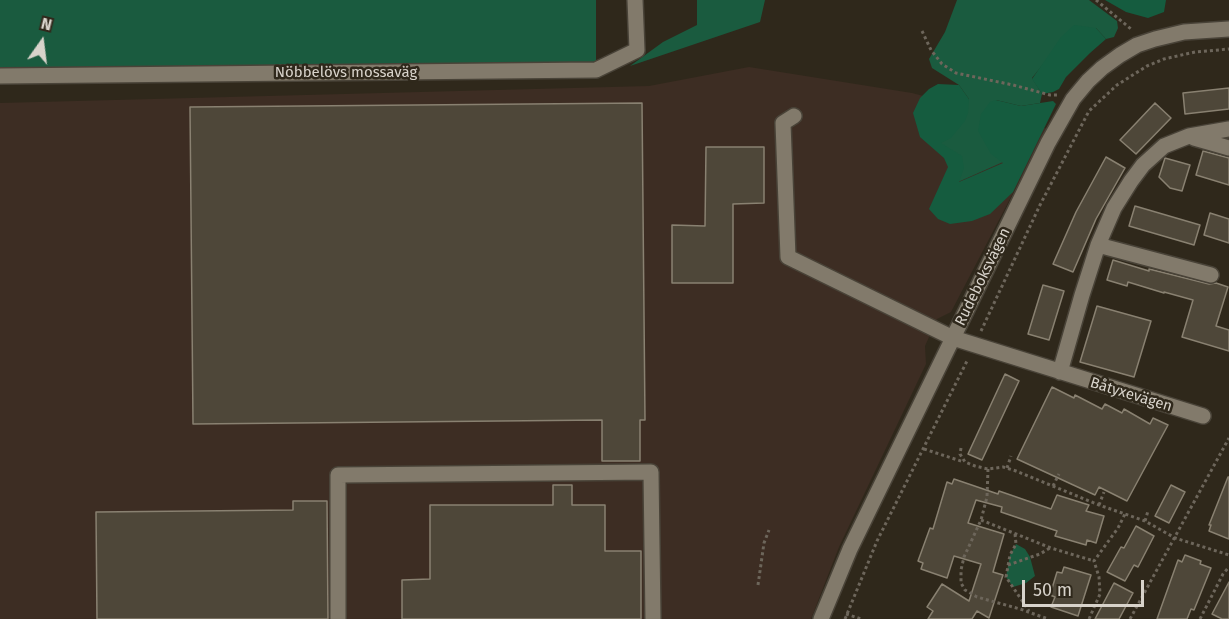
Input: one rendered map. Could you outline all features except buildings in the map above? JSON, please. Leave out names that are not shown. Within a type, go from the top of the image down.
[{"type":"street","name":"Nöbbelövs mossaväg","points":[[0,76],[596,70],[637,50],[635,0]]},
{"type":"street","name":"Rudeboksvägen","points":[[820,619],[850,549],[1048,143],[1073,99],[1088,81],[1120,55],[1137,45],[1184,32],[1229,29]]},
{"type":"street","name":"Båtyxevägen","points":[[794,116],[783,123],[788,257],[953,338],[1203,416]]},
{"type":"street","points":[[1060,372],[1098,245],[1114,208],[1131,181],[1143,165],[1164,146],[1189,136],[1229,129]]},
{"type":"street","points":[[1189,136],[1229,148]]},
{"type":"street","points":[[1098,245],[1211,275]]},
{"type":"street","points":[[338,619],[338,475],[651,472],[653,619]]},
{"type":"path","points":[[1096,0],[1131,28]]},
{"type":"path","points":[[922,31],[942,64],[956,72],[1050,95],[1061,95]]},
{"type":"path","points":[[845,619],[877,540],[975,345],[1040,205],[1089,111],[1117,85],[1147,66],[1164,59],[1195,52],[1229,49]]},
{"type":"path","points":[[1130,619],[1229,438]]},
{"type":"path","points":[[961,448],[960,454],[965,462]]},
{"type":"path","points":[[924,449],[975,466],[988,469],[1004,467],[1016,471],[1144,521],[1175,538],[1229,555]]},
{"type":"path","points":[[1007,468],[1011,456]]},
{"type":"path","points":[[988,469],[987,497],[981,519],[964,557],[961,583],[965,590],[977,597],[1048,619]]},
{"type":"path","points":[[1053,486],[1059,474]]},
{"type":"path","points":[[1099,505],[1104,492]]},
{"type":"path","points":[[1144,521],[1148,511]]},
{"type":"path","points":[[1094,561],[1118,528],[1125,514]]},
{"type":"path","points":[[981,519],[1051,548],[1094,561]]},
{"type":"path","points":[[758,585],[764,543],[769,530]]},
{"type":"path","points":[[1015,534],[1016,544],[1010,555],[1006,577],[1029,612]]},
{"type":"path","points":[[1008,565],[1051,548]]},
{"type":"path","points":[[1089,619],[1100,594],[1099,577],[1094,561]]},
{"type":"path","points":[[1200,619],[1223,574],[1229,567]]},
{"type":"path","points":[[846,614],[861,619]]},
{"type":"shaded area","points":[[749,67],[912,93],[1049,129],[1025,170],[951,312],[937,319],[925,346],[926,364],[839,547],[811,619],[0,619],[0,103],[649,86]]},
{"type":"green space","points":[[0,0],[596,0],[596,65],[322,65],[0,70]]},
{"type":"green space","points":[[697,0],[765,0],[760,22],[630,66],[663,42],[697,25]]},
{"type":"green space","points":[[957,0],[1089,0],[1117,21],[1118,28],[1114,37],[1106,39],[1096,28],[1048,58],[1032,78],[1042,94],[1040,103],[1021,106],[996,100],[1003,162],[958,182],[940,143],[969,99],[959,85],[932,68],[929,59],[945,32]]},
{"type":"green space","points":[[1105,0],[1166,0],[1164,12],[1148,18],[1126,12]]},
{"type":"green space","points":[[1074,25],[1096,28],[1106,39],[1066,77],[1059,89],[1042,94],[1032,79],[1061,37]]},
{"type":"green space","points":[[938,84],[959,85],[969,99],[965,121],[951,138],[941,143],[962,156],[964,168],[959,182],[1003,163],[991,154],[978,131],[981,114],[990,102],[996,100],[1021,106],[1053,101],[1056,104],[1013,192],[990,214],[972,221],[950,224],[938,219],[929,209],[948,167],[944,158],[920,137],[913,113],[920,98]]},
{"type":"green space","points":[[1016,544],[1025,549],[1030,557],[1035,576],[1026,583],[1013,587],[1006,577],[1010,555]]}]
